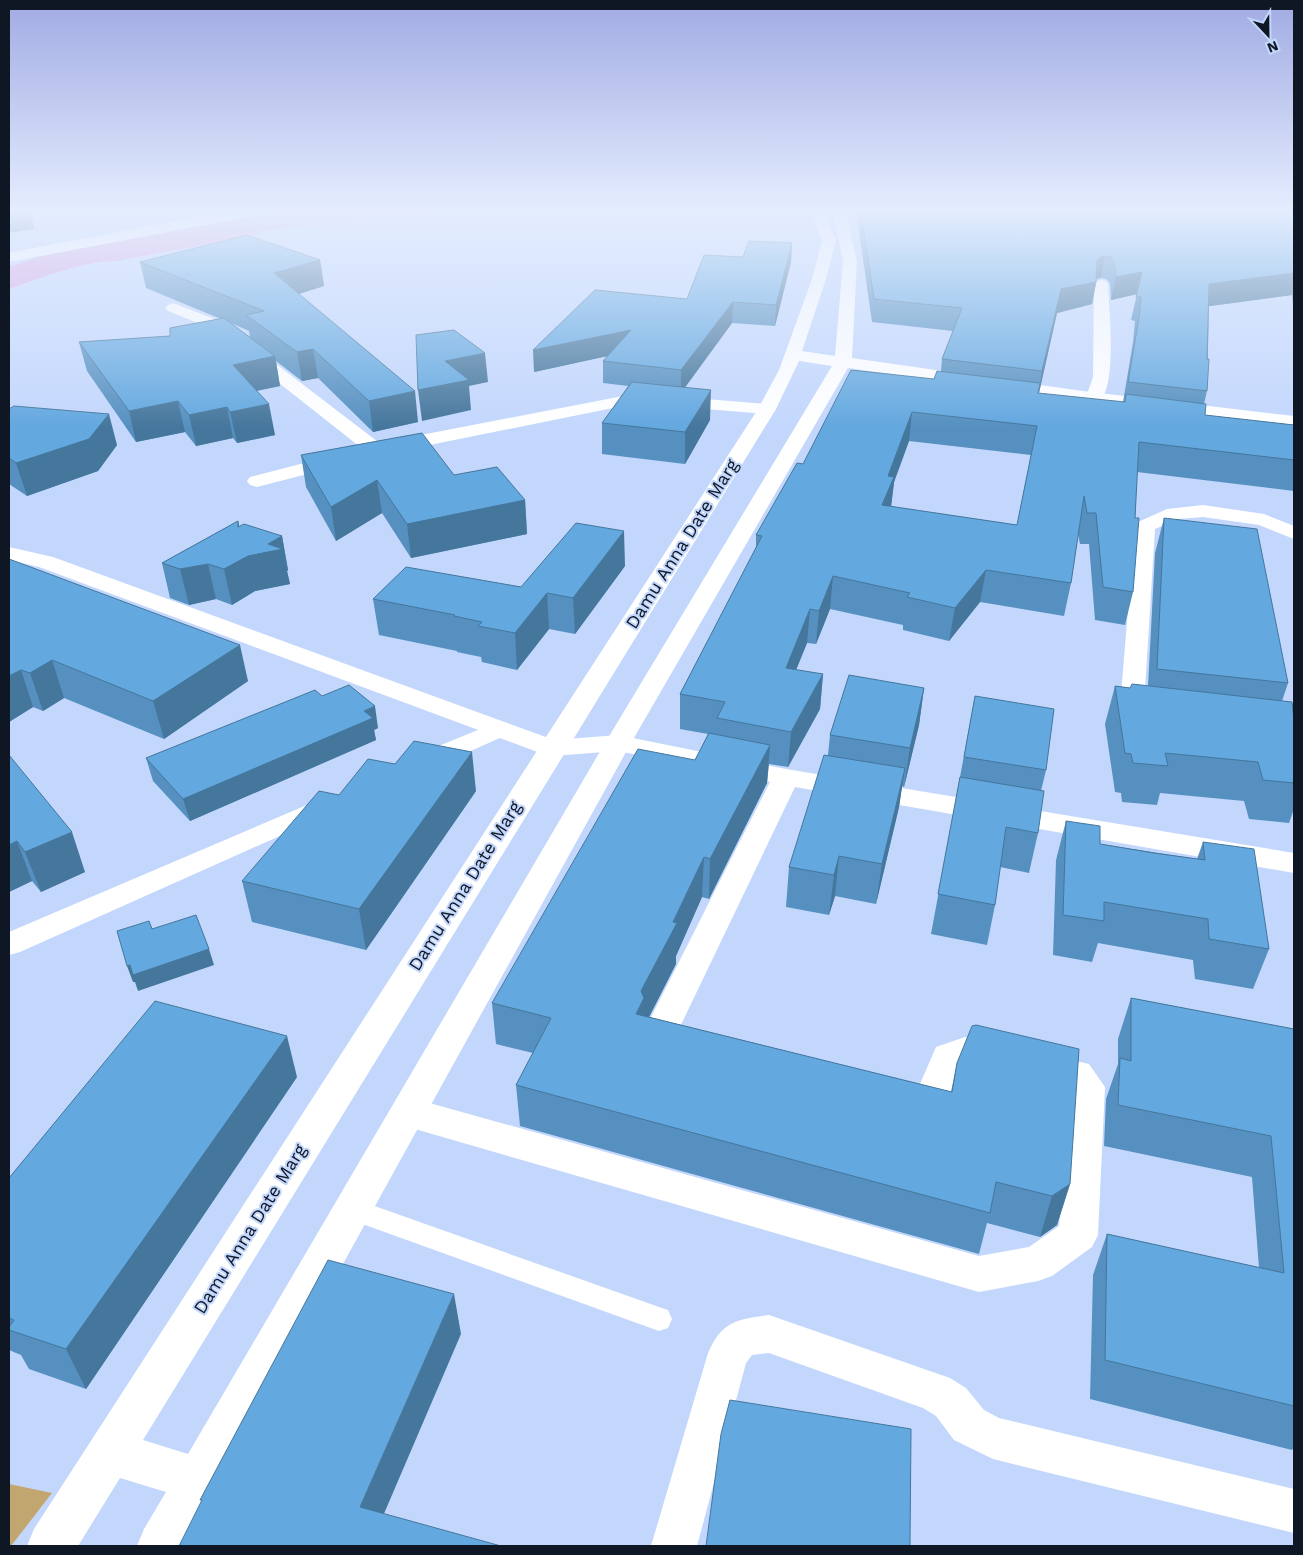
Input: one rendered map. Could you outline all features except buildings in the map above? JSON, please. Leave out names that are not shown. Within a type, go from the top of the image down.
[{"type":"street","name":"Damu Anna Date Marg","points":[[51,1546],[767,409],[790,363],[818,283]]},
{"type":"street","points":[[161,1546],[618,744],[846,376],[849,283]]},
{"type":"street","points":[[1095,397],[1102,377],[1101,284]]},
{"type":"street","points":[[173,308],[214,324],[376,450]]},
{"type":"street","points":[[790,363],[846,376],[1294,436]]},
{"type":"street","points":[[846,376],[1095,397],[1294,421]]},
{"type":"street","points":[[257,481],[376,450],[623,401],[668,401],[767,409]]},
{"type":"street","points":[[1157,717],[1138,714],[1132,706],[1145,526],[1174,513],[1203,511],[1264,520],[1294,533]]},
{"type":"street","points":[[9,554],[45,562],[552,748],[618,744],[786,777],[1294,863]]},
{"type":"street","points":[[400,773],[500,729]]},
{"type":"street","points":[[706,1053],[668,1044],[660,1033],[786,777]]},
{"type":"street","points":[[9,944],[355,792]]},
{"type":"street","points":[[408,1112],[979,1274],[1038,1263],[1078,1235],[1087,1087],[1078,1074],[965,1050],[948,1057],[934,1093],[921,1099],[869,1089]]},
{"type":"street","points":[[674,1546],[728,1353],[742,1337],[769,1334],[935,1392],[951,1402],[969,1425],[993,1438],[1294,1511]]},
{"type":"street","points":[[110,1452],[198,1480]]},
{"type":"lane","points":[[352,1209],[658,1319]]},
{"type":"shaded area","points":[[9,283],[27,283],[9,289]]},
{"type":"shaded area","points":[[9,1484],[52,1493],[11,1546],[9,1546]]}]
